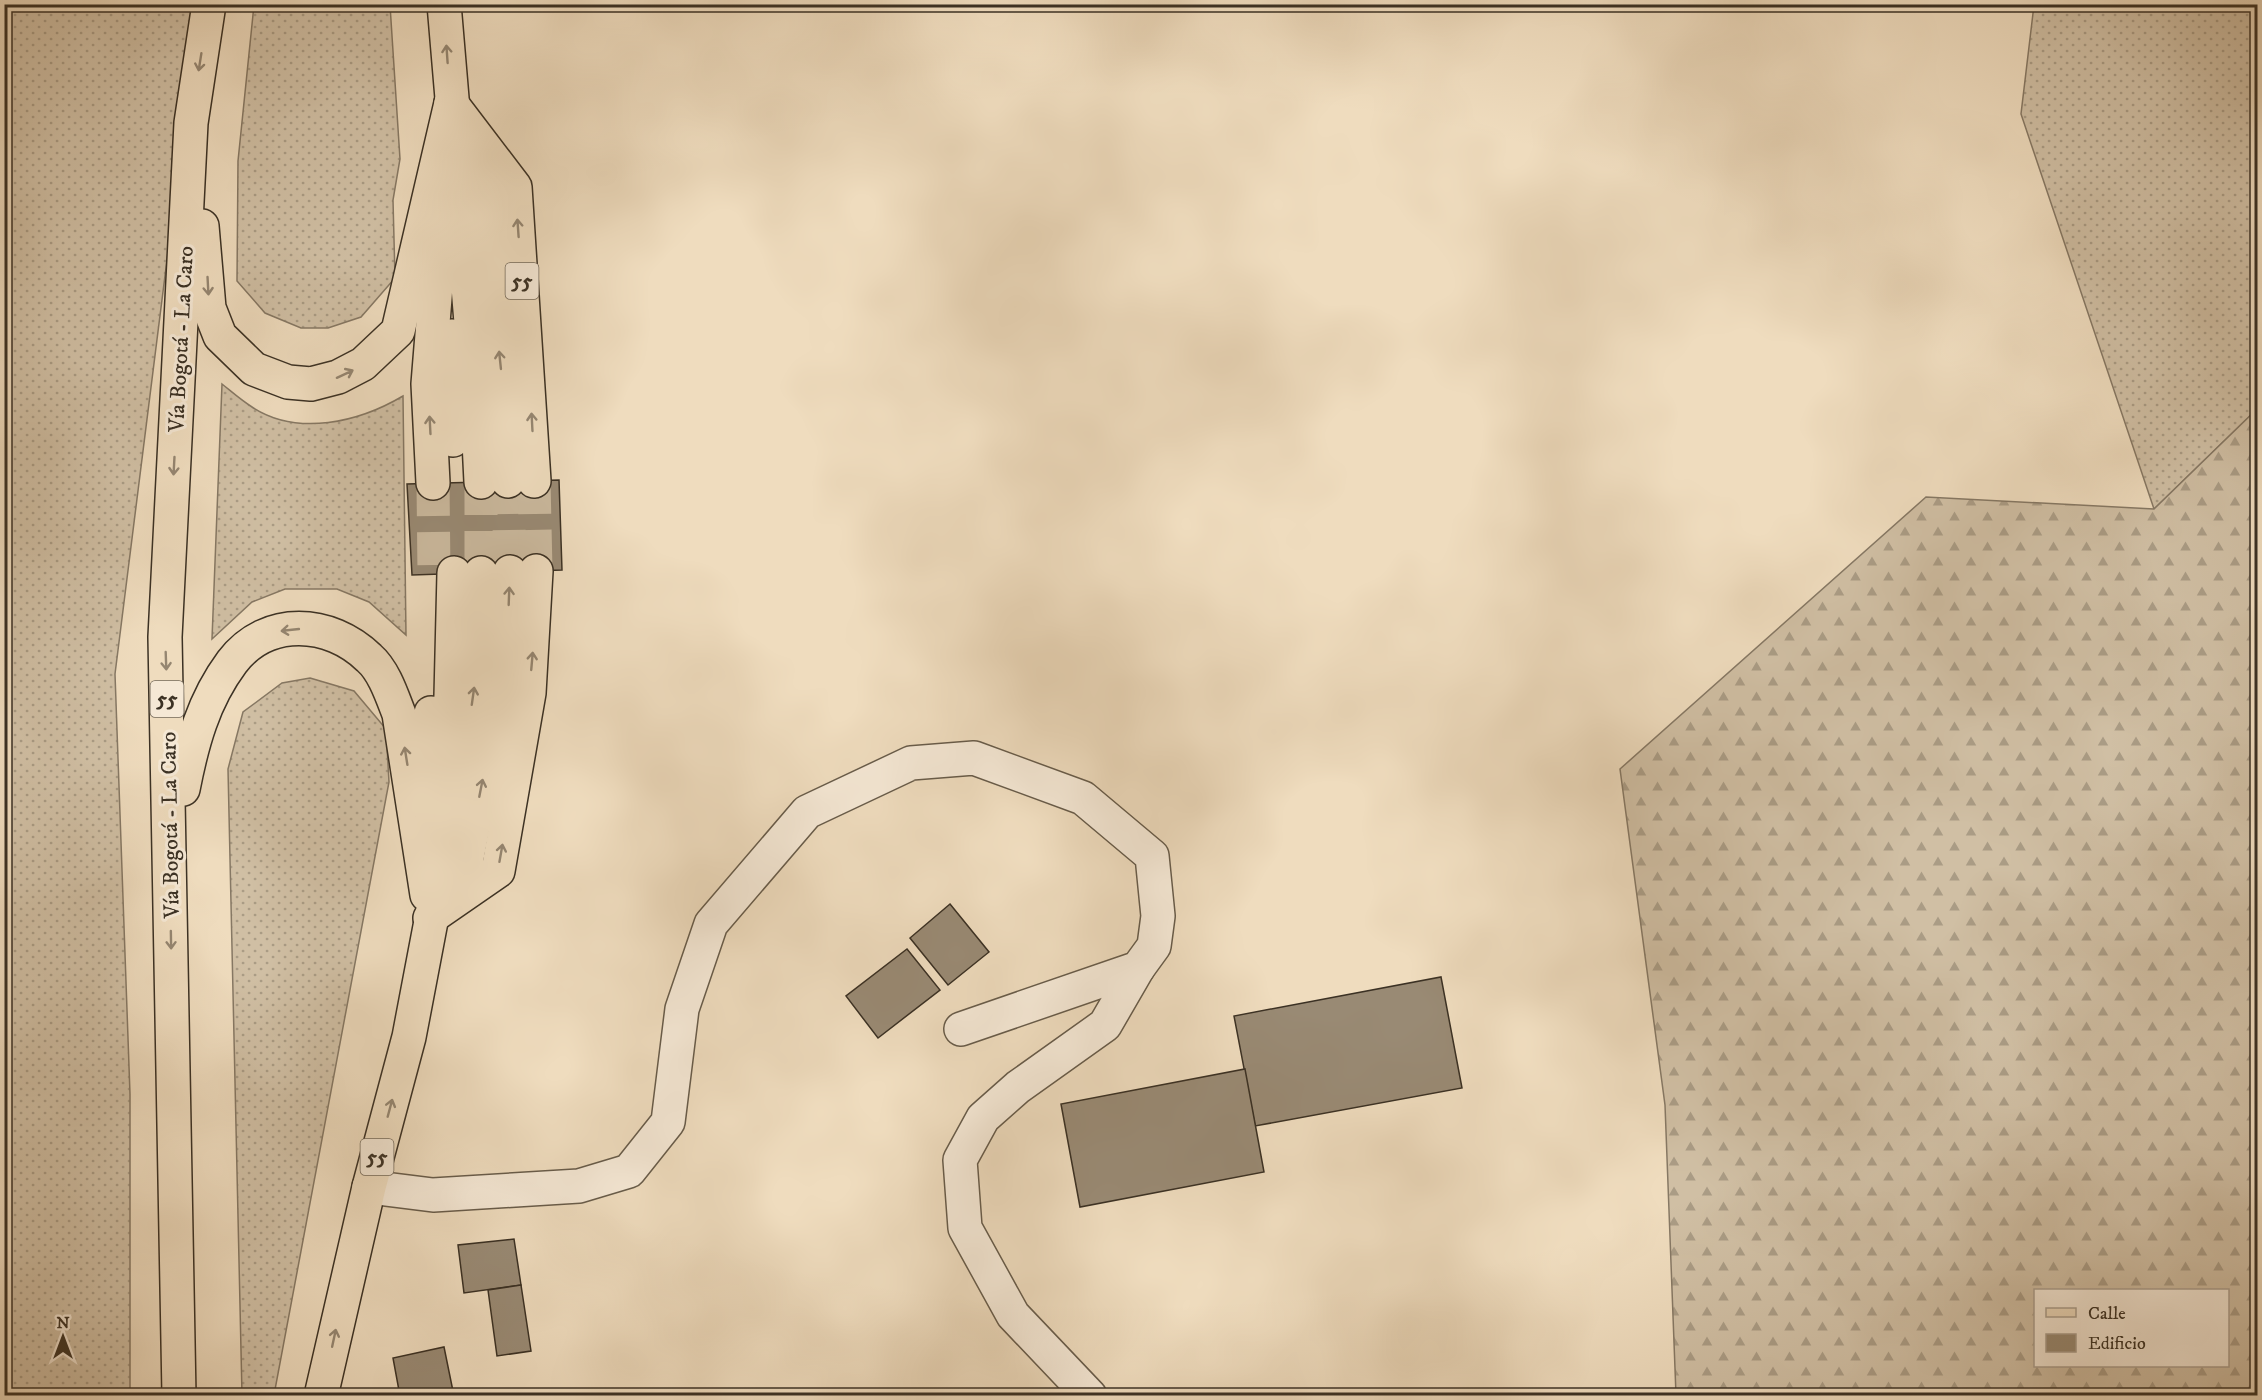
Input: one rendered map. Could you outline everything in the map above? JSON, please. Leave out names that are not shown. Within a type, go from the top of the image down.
[{"type":"main road","name":"Vía Bogotá - La Caro","points":[[179,1395],[165,637],[191,123],[209,4]]},
{"type":"main road","points":[[444,4],[475,369],[482,482]]},
{"type":"main road","points":[[191,123],[209,308],[220,336],[254,369],[288,382],[311,384],[338,377],[363,364],[398,331],[451,103]]},
{"type":"main road","points":[[451,103],[428,384],[482,482]]},
{"type":"main road","name":"55","points":[[451,103],[515,187],[482,482]]},
{"type":"main road","points":[[169,862],[192,740],[209,697],[233,661],[256,639],[286,629],[314,629],[345,638],[371,659],[396,706],[430,918],[498,871],[529,693],[483,572]]},
{"type":"main road","name":"55","points":[[430,918],[483,572]]},
{"type":"main road","name":"55","points":[[321,1395],[369,1187],[409,1037],[474,695],[483,572]]},
{"type":"lane","points":[[369,1187],[433,1195],[579,1186],[629,1171],[668,1122],[682,1009],[711,924],[807,812],[911,763],[974,758],[1083,798],[1152,856],[1158,915],[1154,946],[1138,968],[1105,1025],[1018,1087],[983,1118],[960,1160],[964,1228],[1013,1315],[1090,1395]]},
{"type":"lane","points":[[962,1029],[1138,968]]},
{"type":"green space","points":[[5,5],[199,5],[115,674],[130,1094],[130,1395],[5,1396]]},
{"type":"green space","points":[[254,5],[390,5],[400,159],[393,200],[395,278],[361,317],[328,328],[301,328],[265,313],[237,281],[238,161]]},
{"type":"green space","points":[[2034,5],[2257,5],[2257,409],[2154,509],[2021,114]]},
{"type":"green space","points":[[222,384],[248,404],[270,416],[289,422],[308,424],[348,419],[403,396],[406,635],[369,602],[337,589],[285,589],[252,602],[212,639]]},
{"type":"green space","points":[[2257,409],[2257,1395],[1676,1395],[1665,1105],[1620,769],[1926,497],[2154,509]]},
{"type":"green space","points":[[310,678],[354,691],[386,729],[389,782],[274,1395],[242,1395],[228,769],[243,712],[282,683]]},
{"type":"building","points":[[559,480],[562,570],[412,575],[407,484]]},
{"type":"building","points":[[950,904],[989,952],[948,985],[910,938]]},
{"type":"building","points":[[907,949],[940,990],[878,1038],[846,996]]},
{"type":"building","points":[[1441,977],[1462,1088],[1255,1126],[1234,1016]]},
{"type":"building","points":[[1245,1069],[1264,1172],[1080,1207],[1061,1104]]},
{"type":"building","points":[[514,1239],[521,1285],[464,1293],[458,1245]]},
{"type":"building","points":[[521,1285],[531,1351],[497,1356],[488,1290]]},
{"type":"building","points":[[444,1347],[454,1396],[400,1396],[393,1358]]},
{"type":"tunnel","points":[[508,481],[510,572]]},
{"type":"tunnel","points":[[534,481],[536,571]]},
{"type":"tunnel","points":[[481,482],[481,573]]},
{"type":"tunnel","points":[[433,483],[434,574]]}]
